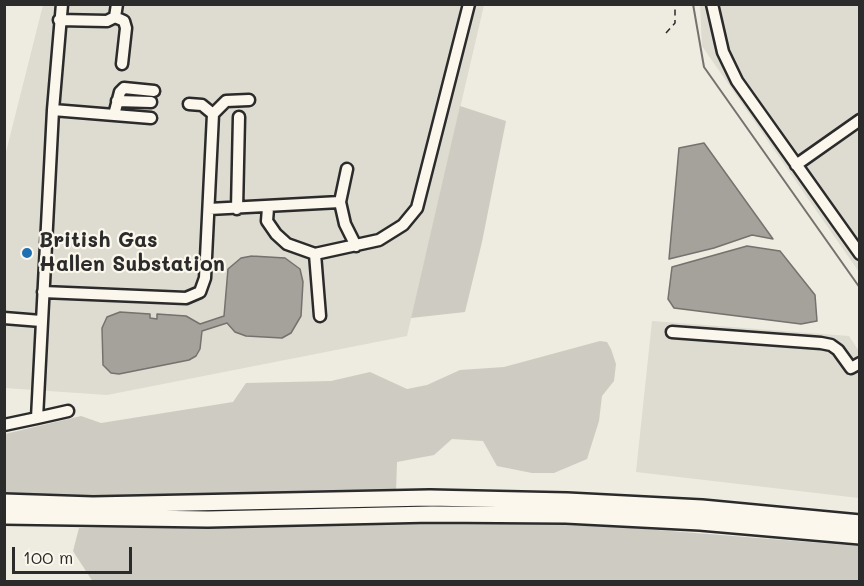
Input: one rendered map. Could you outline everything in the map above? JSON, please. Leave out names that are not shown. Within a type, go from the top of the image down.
[{"type":"highway","points":[[4,502],[93,505],[430,498],[555,501],[714,509],[860,523]]},
{"type":"highway","points":[[4,516],[208,519],[432,514],[566,515],[746,525],[860,536]]},
{"type":"street","points":[[37,418],[53,110],[62,4]]},
{"type":"street","points":[[59,20],[107,21],[115,16],[117,4]]},
{"type":"street","points":[[267,208],[267,221],[276,234],[287,244],[315,254],[379,240],[403,225],[417,208],[469,4]]},
{"type":"street","points":[[712,4],[723,51],[737,81],[860,254]]},
{"type":"street","points":[[115,16],[124,21],[126,28],[122,64]]},
{"type":"street","points":[[114,115],[117,101],[124,88],[154,91]]},
{"type":"street","points":[[43,292],[186,298],[201,292],[205,278],[213,114],[226,101],[249,100]]},
{"type":"street","points":[[117,101],[151,102]]},
{"type":"street","points":[[189,104],[202,105],[213,114]]},
{"type":"street","points":[[53,110],[151,118]]},
{"type":"street","points":[[237,209],[239,117]]},
{"type":"street","points":[[796,165],[860,120]]},
{"type":"street","points":[[347,169],[340,202],[345,224],[356,246]]},
{"type":"street","points":[[209,209],[267,208],[300,203],[340,202]]},
{"type":"street","points":[[315,254],[320,316]]},
{"type":"street","points":[[4,318],[41,321]]},
{"type":"street","points":[[672,332],[821,343],[831,345],[838,350],[851,368],[860,363]]},
{"type":"street","points":[[4,425],[68,411]]},
{"type":"path","points":[[666,33],[675,23],[675,4]]},
{"type":"shaded area","points":[[43,5],[484,5],[407,336],[107,395],[5,388],[5,156]]},
{"type":"shaded area","points":[[700,5],[859,5],[859,272],[702,46]]},
{"type":"shaded area","points":[[460,106],[506,121],[482,242],[465,312],[411,318]]},
{"type":"shaded area","points":[[704,143],[773,239],[752,235],[714,248],[669,259],[679,148]]},
{"type":"shaded area","points":[[747,246],[780,251],[815,295],[817,321],[801,324],[674,308],[668,299],[672,267]]},
{"type":"shaded area","points":[[252,256],[285,258],[300,269],[303,282],[301,316],[291,333],[282,338],[246,336],[235,332],[227,323],[202,331],[200,349],[196,356],[189,360],[119,374],[111,373],[103,365],[102,328],[107,317],[120,312],[150,314],[150,318],[157,319],[157,314],[186,316],[200,324],[224,316],[228,269],[241,258]]},
{"type":"shaded area","points":[[652,321],[849,336],[859,351],[859,498],[636,472]]},
{"type":"shaded area","points":[[600,341],[607,342],[616,364],[614,381],[602,396],[599,421],[587,459],[554,473],[532,473],[497,466],[483,441],[452,439],[434,455],[397,462],[396,493],[219,498],[5,494],[5,434],[81,416],[101,423],[233,402],[246,383],[331,381],[370,372],[407,389],[427,385],[460,370],[504,367]]},
{"type":"shaded area","points":[[426,522],[607,526],[859,546],[859,581],[93,582],[73,551],[79,528]]},
{"type":"waterway","points":[[693,4],[704,67],[860,288]]},
{"type":"place","name":"British Gas Hallen Substation","points":[[27,253]]}]
